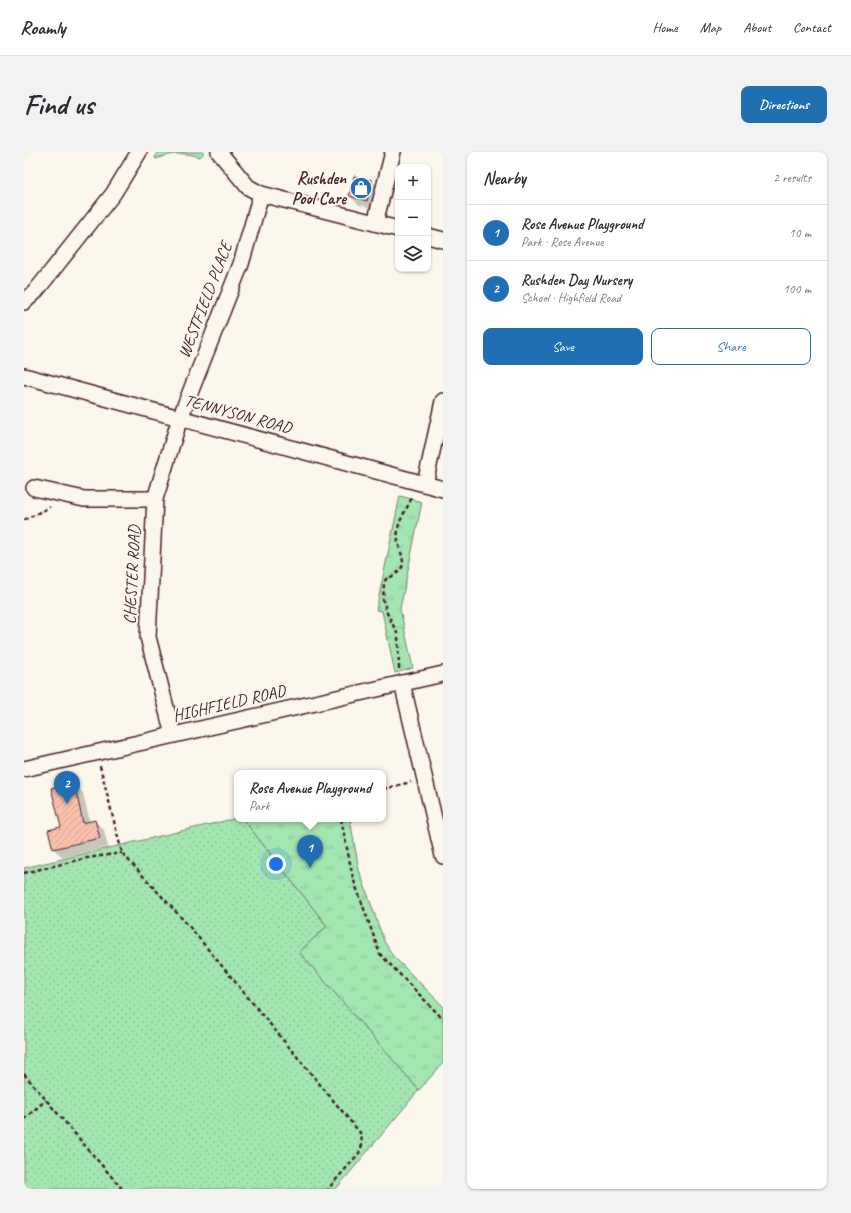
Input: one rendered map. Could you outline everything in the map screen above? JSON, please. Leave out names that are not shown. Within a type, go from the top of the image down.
[{"type":"street","points":[[24,302],[35,292],[114,194],[139,152]]},
{"type":"street","points":[[219,152],[248,187],[261,194],[395,228]]},
{"type":"street","points":[[375,223],[393,152]]},
{"type":"street","name":"WESTFIELD PLACE","points":[[180,418],[241,264],[261,194]]},
{"type":"street","points":[[431,237],[443,240]]},
{"type":"street","name":"TENNYSON ROAD","points":[[24,376],[443,489]]},
{"type":"street","points":[[420,483],[443,401]]},
{"type":"street","name":"CHESTER ROAD","points":[[173,735],[148,637],[155,499],[180,418]]},
{"type":"street","points":[[34,488],[84,499],[155,499]]},
{"type":"street","name":"HIGHFIELD ROAD","points":[[24,769],[443,674]]},
{"type":"street","points":[[402,683],[443,856]]},
{"type":"path","points":[[402,683],[397,663],[398,635],[385,608],[383,600],[384,583],[386,579],[397,575],[402,568],[402,558],[398,542],[398,528],[420,483]]},
{"type":"path","points":[[24,520],[72,496]]},
{"type":"path","points":[[97,753],[122,853],[188,925],[361,1134],[362,1145],[359,1153],[328,1189]]},
{"type":"path","points":[[386,788],[425,778]]},
{"type":"path","points":[[342,822],[353,878],[380,954],[443,1019]]},
{"type":"path","points":[[24,872],[87,858],[122,853]]},
{"type":"path","points":[[24,1074],[122,1189]]},
{"type":"path","points":[[24,1119],[46,1100]]},
{"type":"green space","points":[[158,152],[203,152],[203,154],[200,157],[189,154],[173,154],[156,159],[155,158]]},
{"type":"green space","points":[[400,496],[422,502],[400,609],[413,668],[395,673],[382,611],[376,610]]},
{"type":"green space","points":[[234,819],[234,822],[245,822],[327,926],[299,952],[419,1090],[336,1189],[24,1189],[24,868]]},
{"type":"green space","points":[[245,822],[351,822],[359,870],[384,941],[393,956],[443,1006],[443,1063],[419,1090],[299,952],[327,926]]},
{"type":"building","name":"Rushden Pool Care","points":[[354,176],[372,180],[367,201],[349,196]]},
{"type":"building","points":[[74,782],[83,823],[95,820],[100,838],[53,849],[48,830],[61,827],[51,788]]},
{"type":"place","name":"Rushden Pool Care","points":[[361,188]]},
{"type":"place","name":"Rushden Day Nursery","points":[[67,804]]},
{"type":"place","name":"Rose Avenue Playground","points":[[310,868]]}]
